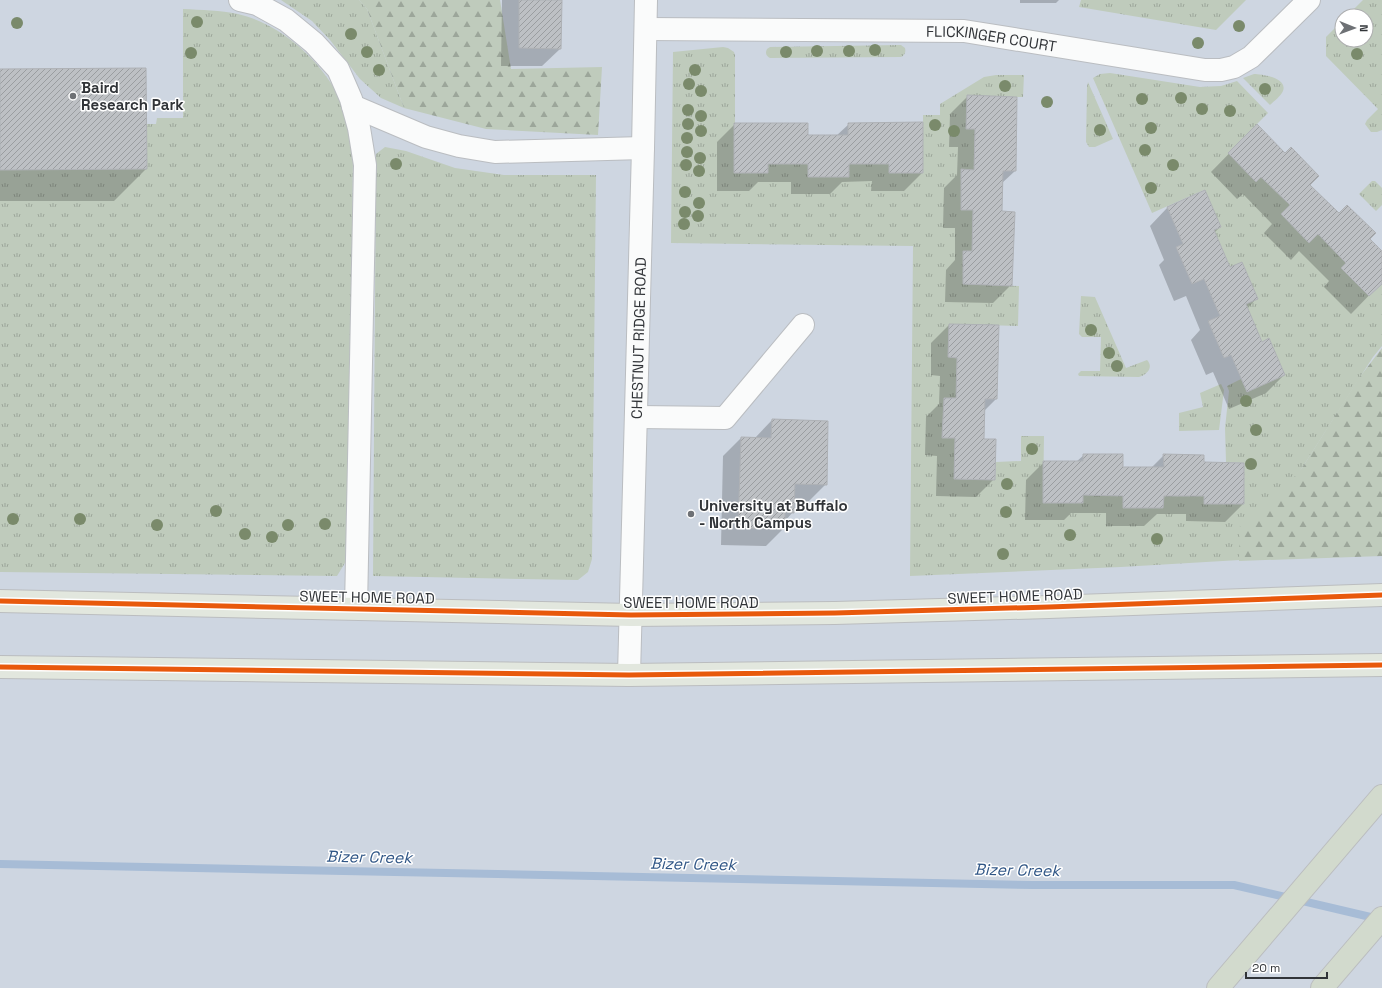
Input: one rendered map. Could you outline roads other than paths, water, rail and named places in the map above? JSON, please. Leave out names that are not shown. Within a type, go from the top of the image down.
[{"type":"highway","points":[[1218,988],[1382,796]]},
{"type":"highway","points":[[1322,988],[1382,918]]},
{"type":"main road","name":"SWEET HOME ROAD","points":[[0,601],[631,615],[842,613],[1382,595]]},
{"type":"main road","points":[[0,667],[629,675],[1382,665]]},
{"type":"street","points":[[240,0],[257,4],[286,20],[314,43],[338,69],[353,106],[359,128],[365,166],[356,608]]},
{"type":"street","name":"CHESTNUT RIDGE ROAD","points":[[629,675],[646,0]]},
{"type":"street","name":"FLICKINGER COURT","points":[[646,29],[964,31],[1205,70],[1221,70],[1234,67],[1250,57],[1309,0]]},
{"type":"street","points":[[353,106],[426,137],[459,146],[495,152],[643,148]]},
{"type":"street","points":[[636,417],[725,418],[803,325]]},
{"type":"waterway","name":"Bizer Creek","points":[[0,864],[1033,885],[1234,885],[1379,919]]},
{"type":"place","name":"Baird Research Park","points":[[73,96]]},
{"type":"place","name":"University at Buffalo - North Campus","points":[[691,514]]}]
